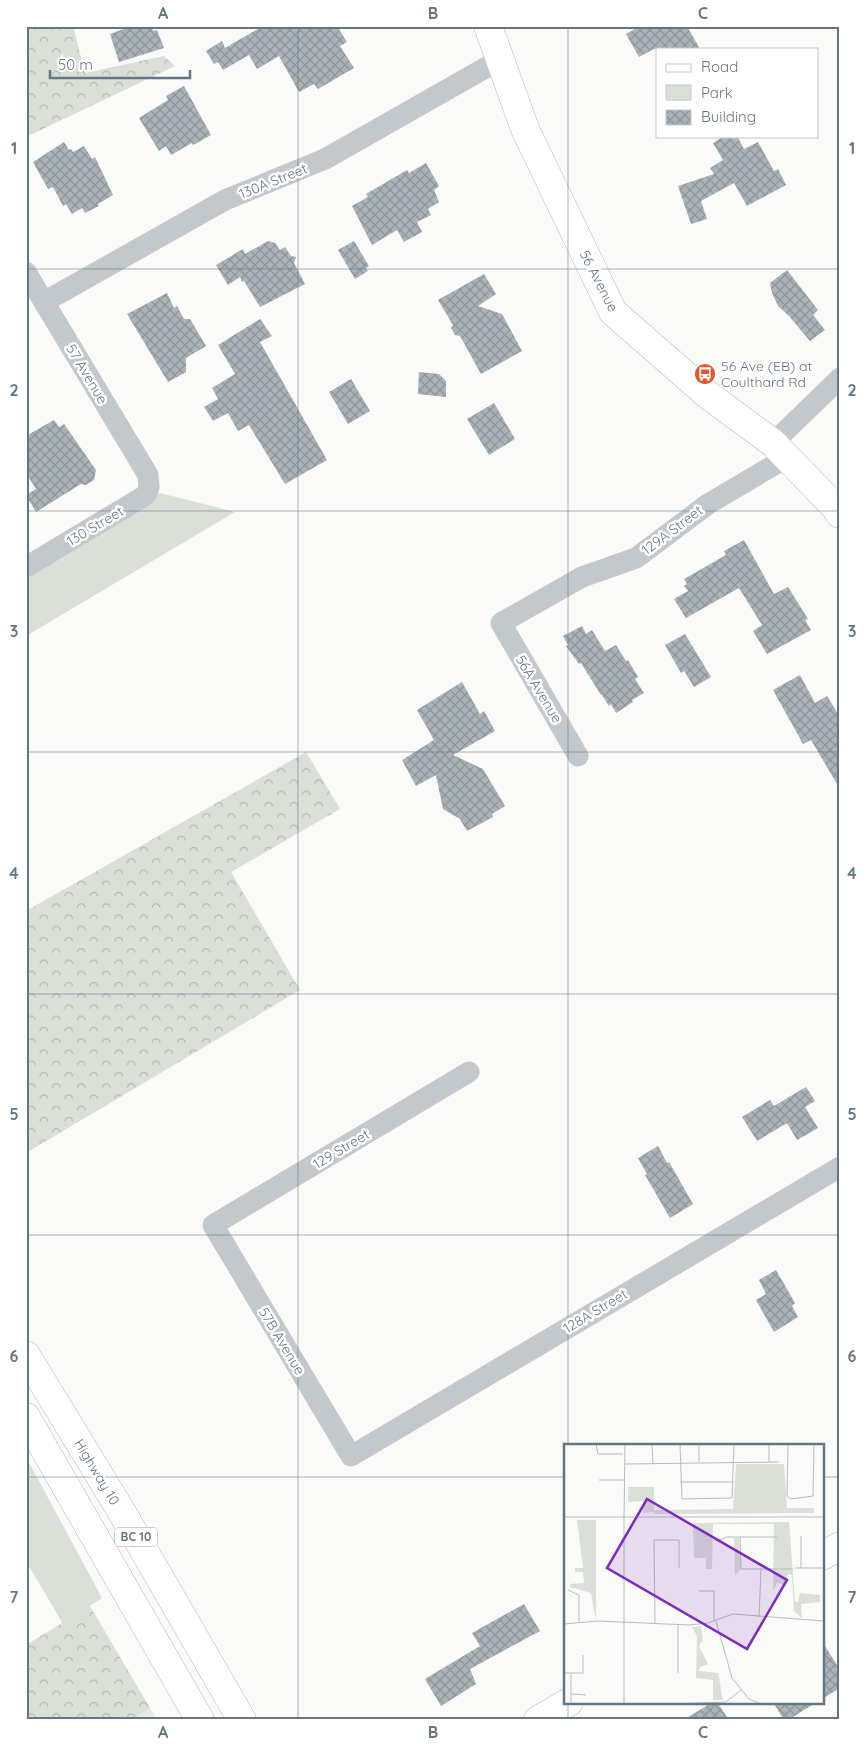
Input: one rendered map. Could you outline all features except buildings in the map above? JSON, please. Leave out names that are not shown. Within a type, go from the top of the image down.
[{"type":"main road","name":"56 Avenue","points":[[488,26],[526,129],[613,312],[708,395],[780,451],[840,514]]},
{"type":"main road","name":"Highway 10","points":[[26,1355],[120,1509],[242,1720]]},
{"type":"main road","name":"BC 10","points":[[26,1417],[200,1720]]},
{"type":"main road","points":[[824,1555],[840,1546]]},
{"type":"main road","points":[[538,1720],[566,1704]]},
{"type":"street","name":"130A Street","points":[[44,302],[225,200],[325,159],[501,59]]},
{"type":"street","name":"57 Avenue","points":[[26,272],[148,475]]},
{"type":"street","name":"129A Street","points":[[501,623],[582,577],[636,558],[780,451],[840,378]]},
{"type":"street","name":"130 Street","points":[[26,567],[146,495],[149,487],[148,475]]},
{"type":"street","name":"56A Avenue","points":[[501,623],[578,756]]},
{"type":"street","name":"129 Street","points":[[213,1225],[469,1072]]},
{"type":"street","name":"128A Street","points":[[351,1456],[840,1167]]},
{"type":"street","name":"57B Avenue","points":[[213,1225],[351,1456]]},
{"type":"shaded area","points":[[150,1708],[157,1720],[130,1720]]},
{"type":"green space","points":[[26,26],[73,26],[85,73],[164,56],[175,66],[26,137]]},
{"type":"green space","points":[[160,493],[235,512],[26,636],[26,570]]},
{"type":"green space","points":[[306,752],[340,809],[231,872],[300,990],[26,1153],[26,911]]},
{"type":"green space","points":[[26,1457],[102,1598],[63,1624],[26,1561]]},
{"type":"green space","points":[[90,1606],[150,1708],[130,1720],[26,1720],[26,1645]]},
{"type":"place","name":"56 Ave (EB) at Coulthard Rd","points":[[705,374]]}]
